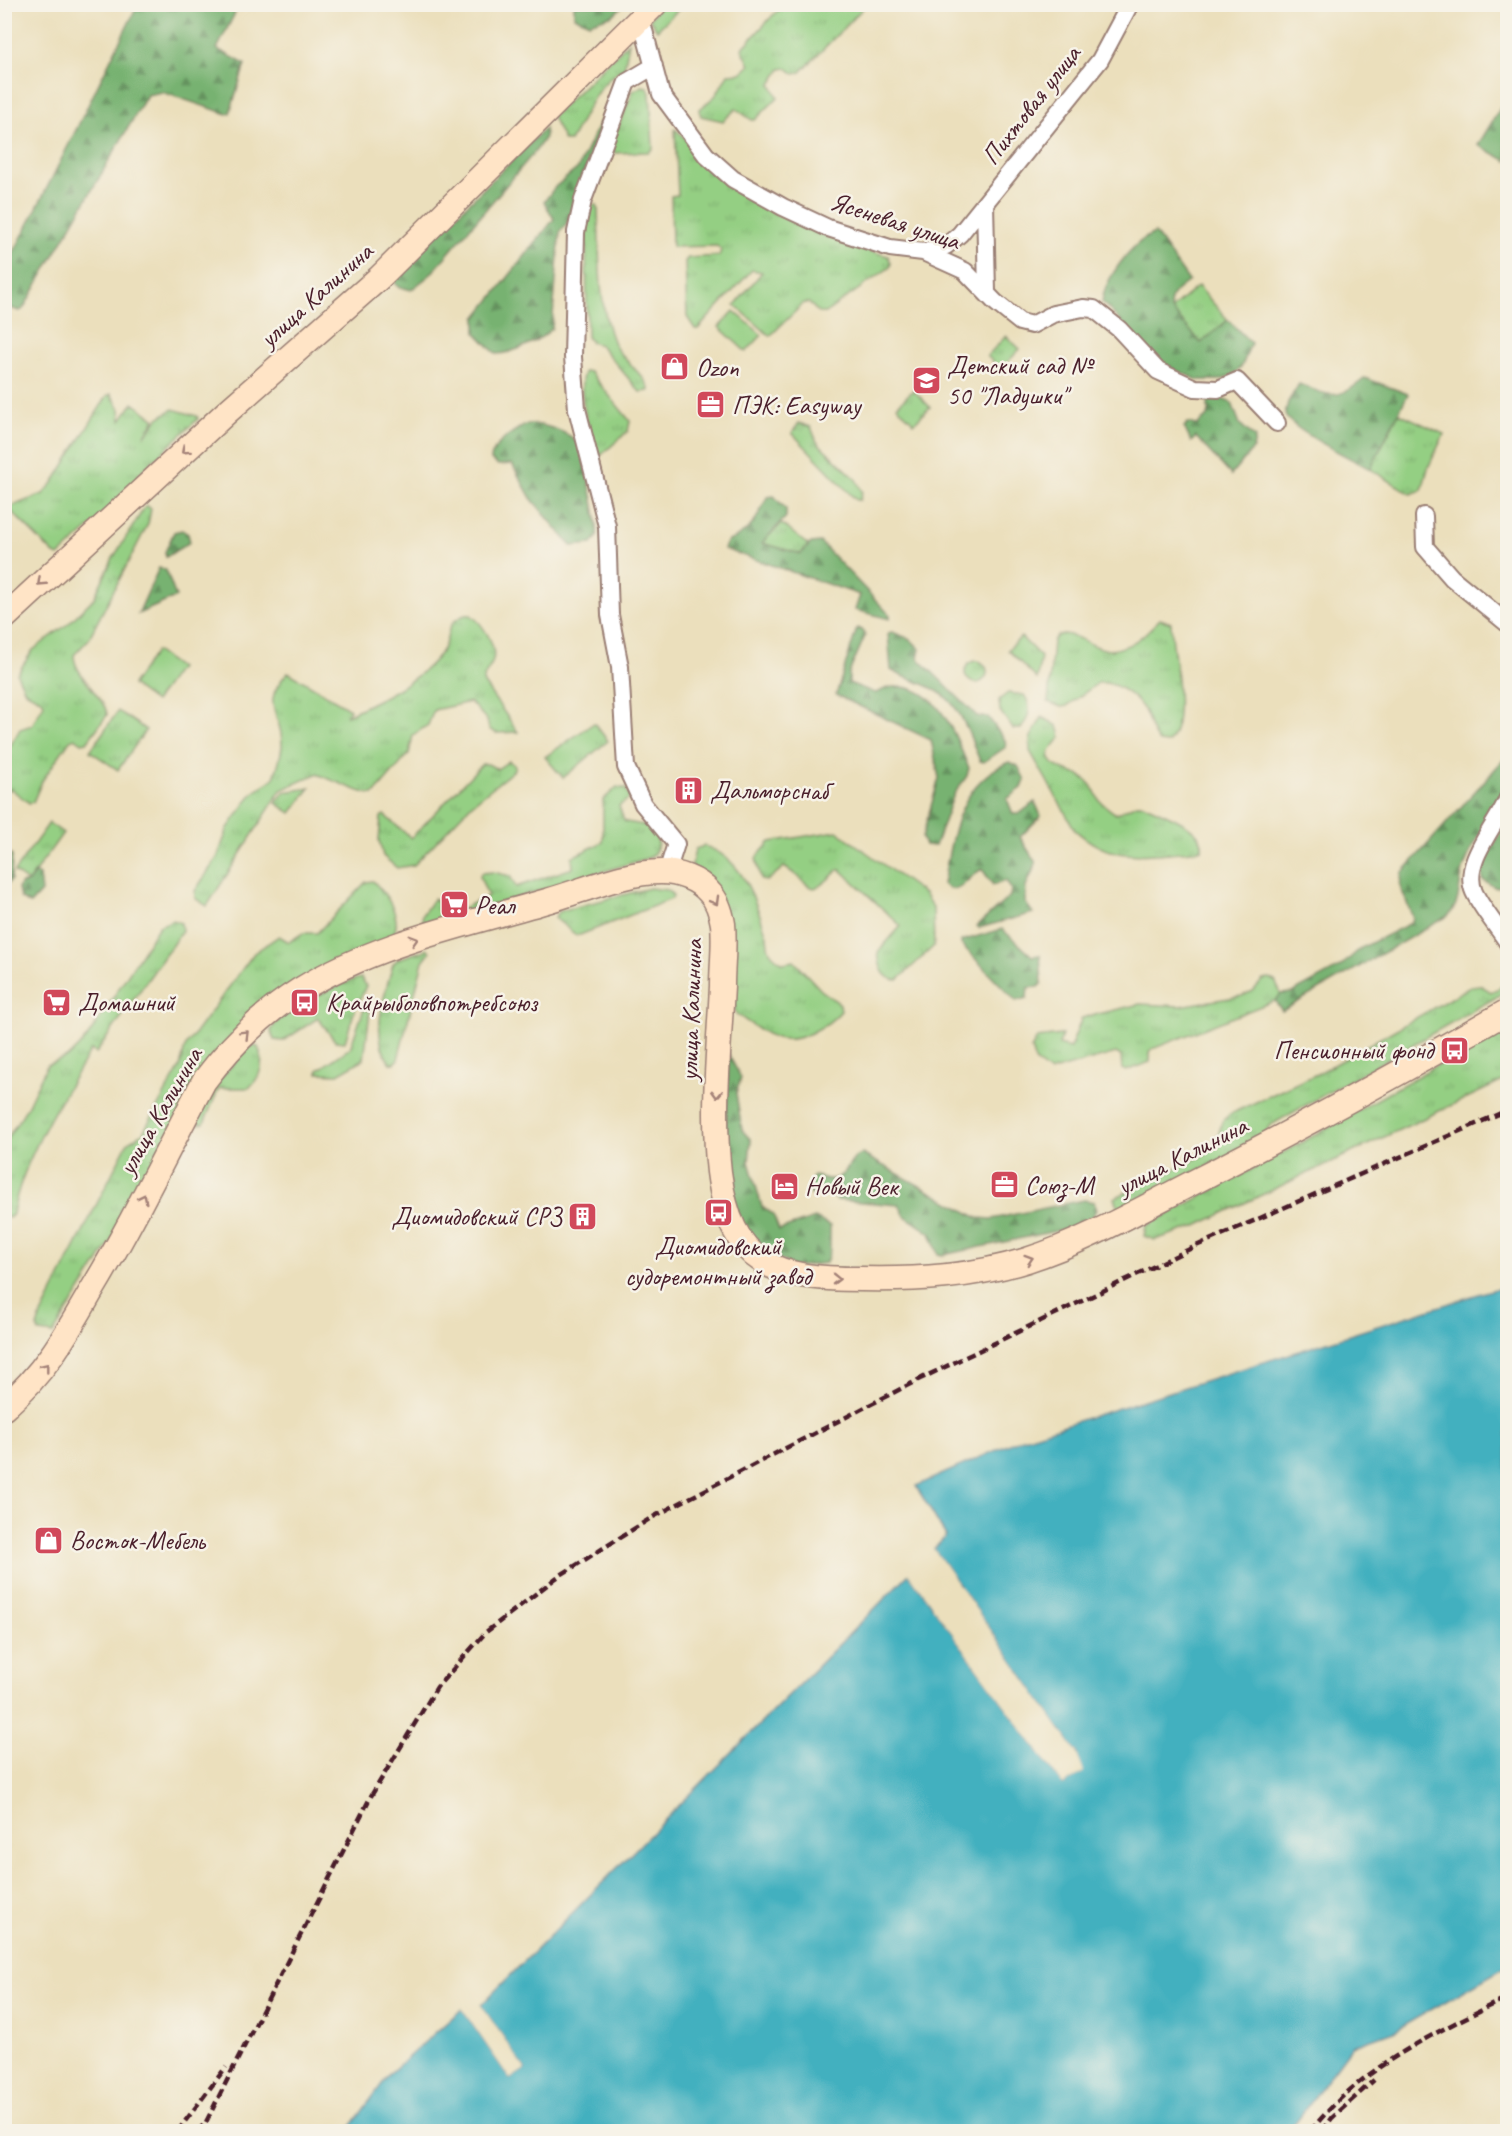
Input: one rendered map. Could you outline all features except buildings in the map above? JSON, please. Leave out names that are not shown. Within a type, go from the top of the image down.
[{"type":"main road","name":"улица Калинина","points":[[4,618],[228,411],[379,278],[648,12]]},
{"type":"main road","name":"улица Калинина","points":[[4,1408],[31,1385],[51,1359],[117,1248],[204,1081],[222,1058],[261,1018],[297,992],[342,967],[408,941],[610,883],[648,873],[667,872],[696,881],[707,889],[719,907],[722,922],[717,1151],[728,1214],[742,1246],[764,1261],[793,1275],[836,1279],[922,1280],[1028,1260],[1078,1241],[1280,1138],[1508,1011]]},
{"type":"street","name":"Пихтовая улица","points":[[923,252],[946,246],[960,234],[1100,60],[1130,4]]},
{"type":"street","name":"Ясеневая улица","points":[[648,12],[654,66],[661,94],[706,155],[733,179],[783,207],[828,228],[890,248],[923,252],[965,270],[1014,319],[1026,324],[1032,325],[1053,315],[1083,308],[1094,309],[1119,328],[1158,371],[1195,388],[1218,389],[1237,381],[1277,423]]},
{"type":"street","points":[[654,66],[627,82],[593,168],[581,207],[576,232],[573,357],[578,409],[607,526],[610,615],[620,667],[626,768],[644,804],[676,844],[667,872]]},
{"type":"street","points":[[985,203],[987,292]]},
{"type":"street","points":[[1424,516],[1425,547],[1452,578],[1508,624]]},
{"type":"street","points":[[1508,798],[1500,817],[1470,867],[1470,881],[1474,892],[1508,943]]},
{"type":"green space","points":[[138,5],[239,5],[217,49],[245,64],[230,113],[227,114],[162,92],[147,95],[23,309],[20,311],[5,307],[5,263],[10,259],[27,228]]},
{"type":"green space","points":[[574,5],[624,5],[613,15],[589,23],[574,16]]},
{"type":"green space","points":[[660,5],[683,5],[657,30],[650,19]]},
{"type":"green space","points":[[787,5],[866,5],[801,72],[795,74],[787,68],[781,69],[771,84],[778,97],[755,120],[736,109],[723,121],[701,116],[699,110],[716,95],[728,74],[741,73],[750,65],[742,49],[775,13]]},
{"type":"green space","points":[[629,42],[624,69],[614,74],[599,90],[570,141],[564,141],[552,117]]},
{"type":"green space","points":[[642,86],[647,87],[650,93],[653,148],[649,152],[615,153],[610,147],[633,91]]},
{"type":"green space","points":[[1507,97],[1507,161],[1478,145]]},
{"type":"green space","points":[[608,105],[611,108],[577,192],[570,219],[560,232],[552,328],[526,346],[496,354],[476,333],[476,318],[554,219],[544,202],[555,187],[578,168]]},
{"type":"green space","points":[[545,128],[545,137],[537,149],[430,275],[411,290],[397,286],[393,278]]},
{"type":"green space","points":[[675,129],[717,177],[754,203],[798,225],[888,256],[890,267],[825,313],[819,313],[809,303],[804,303],[770,336],[735,305],[762,272],[752,270],[698,329],[695,329],[687,317],[685,261],[688,258],[719,256],[721,250],[717,246],[672,247],[671,196],[678,195]]},
{"type":"green space","points":[[592,205],[596,205],[598,210],[600,278],[609,328],[617,350],[645,381],[649,391],[640,392],[600,345],[591,342],[587,337],[586,219]]},
{"type":"green space","points":[[1155,233],[1189,281],[1172,296],[1171,309],[1201,343],[1228,320],[1251,343],[1242,366],[1234,374],[1222,380],[1198,380],[1160,363],[1102,302],[1108,282],[1121,262],[1138,244]]},
{"type":"green space","points":[[1198,286],[1228,320],[1201,343],[1171,309]]},
{"type":"green space","points":[[734,311],[762,335],[746,352],[719,327]]},
{"type":"green space","points":[[1006,336],[1020,349],[1001,369],[987,356]]},
{"type":"green space","points":[[585,371],[590,372],[630,421],[628,431],[599,457],[595,455],[587,424],[582,388]]},
{"type":"green space","points":[[1365,378],[1408,394],[1370,469],[1299,429],[1285,415],[1288,402],[1299,384],[1319,392],[1334,394],[1348,390]]},
{"type":"green space","points":[[913,390],[930,407],[914,423],[897,406]]},
{"type":"green space","points":[[111,394],[120,409],[121,420],[133,403],[155,419],[144,437],[158,418],[173,409],[197,416],[198,419],[140,473],[129,492],[59,556],[54,554],[11,511],[10,507],[43,494],[53,483],[107,396]]},
{"type":"green space","points":[[1217,397],[1232,403],[1240,424],[1255,438],[1253,449],[1231,475],[1196,437],[1191,442],[1184,427],[1188,423],[1197,425],[1203,420],[1209,413],[1208,401]]},
{"type":"green space","points":[[1399,413],[1444,434],[1428,468],[1422,490],[1411,494],[1370,469]]},
{"type":"green space","points":[[799,423],[811,427],[817,442],[855,478],[862,491],[860,500],[856,500],[792,433]]},
{"type":"green space","points":[[528,424],[556,429],[575,440],[579,445],[588,475],[596,520],[597,537],[592,544],[571,546],[531,498],[512,464],[498,465],[491,460],[492,454],[500,443]]},
{"type":"green space","points":[[774,496],[786,509],[786,517],[762,543],[801,554],[811,543],[820,542],[890,615],[890,619],[855,610],[860,595],[724,549],[727,542],[742,534],[753,524],[767,497]]},
{"type":"green space","points":[[146,505],[151,509],[148,524],[88,640],[74,655],[79,671],[101,701],[107,715],[87,742],[82,743],[75,738],[70,740],[42,781],[33,802],[29,803],[11,789],[5,791],[5,755],[20,729],[32,725],[44,704],[42,700],[25,691],[17,674],[33,650],[69,623],[94,598],[113,558]]},
{"type":"green space","points":[[782,524],[808,545],[801,554],[761,543]]},
{"type":"green space","points":[[182,530],[188,534],[190,542],[166,557],[165,552],[174,532]]},
{"type":"green space","points":[[159,568],[166,570],[176,597],[138,614]]},
{"type":"green space","points":[[465,615],[471,615],[475,619],[491,641],[493,660],[483,682],[518,732],[496,733],[489,729],[487,720],[470,702],[434,710],[428,725],[413,735],[409,754],[374,794],[316,774],[281,790],[207,906],[195,898],[195,891],[217,858],[228,828],[252,794],[274,778],[282,746],[274,709],[274,693],[288,672],[350,709],[347,715],[398,689],[423,672],[441,652],[450,627]]},
{"type":"green space","points":[[1160,619],[1171,623],[1178,686],[1177,719],[1174,733],[1168,743],[1159,742],[1156,739],[1141,706],[1119,687],[1098,683],[1067,706],[1061,707],[1048,702],[1053,641],[1058,636],[1071,635],[1103,649],[1118,649],[1138,639]]},
{"type":"green space","points":[[857,628],[863,631],[865,636],[849,673],[849,683],[875,693],[893,687],[909,688],[922,694],[943,714],[969,768],[967,776],[954,794],[935,846],[925,845],[922,838],[939,778],[931,740],[836,695]]},
{"type":"green space","points":[[892,632],[910,639],[920,649],[918,658],[977,716],[988,717],[1005,740],[1006,747],[984,762],[980,761],[964,722],[953,704],[932,688],[891,670],[888,633]]},
{"type":"green space","points":[[1021,637],[1041,657],[1037,679],[1008,650]]},
{"type":"green space","points":[[156,651],[179,668],[155,702],[132,685]]},
{"type":"green space","points":[[972,661],[980,661],[987,668],[987,676],[980,683],[972,683],[965,676],[965,668]]},
{"type":"green space","points":[[1008,693],[1024,695],[1027,699],[1028,716],[1021,729],[1013,729],[1000,711],[999,700]]},
{"type":"green space","points":[[118,711],[146,730],[118,770],[90,751]]},
{"type":"green space","points":[[1042,717],[1058,726],[1061,737],[1049,752],[1056,766],[1083,778],[1101,802],[1116,814],[1136,804],[1143,804],[1180,821],[1197,834],[1202,849],[1155,854],[1119,853],[1097,846],[1075,830],[1030,751],[1030,739]]},
{"type":"green space","points":[[594,723],[608,741],[563,778],[545,757]]},
{"type":"green space","points":[[1503,760],[1507,763],[1502,791],[1465,864],[1458,898],[1448,916],[1282,1011],[1275,1001],[1281,994],[1292,993],[1340,967],[1361,948],[1411,923],[1413,918],[1400,886],[1402,873]]},
{"type":"green space","points":[[509,761],[515,766],[513,771],[472,804],[414,865],[397,868],[383,856],[379,840],[381,817],[384,815],[411,838],[482,764],[488,764],[497,769]]},
{"type":"green space","points":[[1010,762],[1018,766],[1025,780],[1022,788],[1007,799],[1013,814],[1019,814],[1035,802],[1041,816],[1020,837],[1036,863],[1026,887],[1025,902],[1033,913],[979,928],[977,926],[1010,896],[1011,889],[1006,881],[993,885],[982,869],[954,890],[943,884],[946,866],[954,830],[968,797],[979,782]]},
{"type":"green space","points":[[617,787],[626,789],[630,798],[619,806],[624,821],[644,825],[655,833],[658,842],[656,851],[651,857],[427,925],[423,923],[422,915],[434,898],[447,916],[488,896],[480,877],[481,873],[493,872],[510,876],[516,887],[573,868],[572,857],[603,842],[603,800]]},
{"type":"green space","points":[[310,788],[291,813],[276,803],[284,792]]},
{"type":"green space","points":[[1507,821],[1507,884],[1496,888],[1483,880],[1481,868]]},
{"type":"green space","points":[[49,823],[63,833],[28,882],[14,872]]},
{"type":"green space","points":[[837,831],[924,894],[933,908],[934,946],[898,980],[888,977],[882,971],[878,952],[901,926],[841,870],[815,888],[810,887],[784,867],[767,881],[761,880],[756,858],[770,842]]},
{"type":"green space","points":[[704,846],[729,860],[746,882],[758,909],[772,954],[783,963],[794,961],[821,990],[840,1004],[841,1011],[828,1024],[800,1038],[780,1039],[763,1032],[736,1014],[731,992],[732,946],[692,865],[695,849]]},
{"type":"green space","points":[[5,849],[12,856],[11,880],[5,887]]},
{"type":"green space","points":[[35,873],[39,875],[41,892],[30,904],[20,898],[18,889]]},
{"type":"green space","points":[[373,881],[388,899],[395,914],[396,929],[393,937],[257,1010],[53,1334],[39,1332],[37,1327],[41,1315],[128,1142],[142,1134],[180,1067],[185,1047],[254,953],[279,936],[289,942],[303,933],[317,933],[366,882]]},
{"type":"green space","points":[[650,888],[667,890],[673,895],[672,899],[580,935],[576,935],[555,918],[557,913],[564,910]]},
{"type":"green space","points":[[173,920],[181,923],[182,931],[96,1053],[91,1050],[68,1087],[44,1129],[25,1173],[13,1214],[8,1218],[5,1214],[5,1142],[26,1109],[47,1065],[69,1056],[87,1038],[159,926]]},
{"type":"green space","points":[[1002,929],[1032,956],[1040,955],[1042,983],[1038,987],[1028,988],[1027,998],[1016,1001],[961,944],[961,941]]},
{"type":"green space","points":[[428,949],[430,952],[423,961],[398,1059],[390,1063],[380,1040],[380,1027],[383,1001],[393,964],[398,959]]},
{"type":"green space","points":[[361,978],[366,986],[355,1009],[345,1042],[335,1041],[318,1018],[283,1041],[274,1040],[271,1032],[283,1017],[325,992]]},
{"type":"green space","points":[[1263,980],[1275,981],[1281,994],[1279,999],[1152,1049],[1150,1062],[1126,1071],[1122,1069],[1121,1056],[1116,1053],[1049,1072],[1035,1061],[1031,1049],[1037,1038],[1062,1035],[1059,1045],[1070,1048],[1082,1018],[1140,1004],[1180,1006],[1242,996],[1253,991]]},
{"type":"green space","points":[[1507,984],[1507,991],[1269,1126],[1263,1140],[1119,1210],[1114,1198],[1206,1154],[1204,1147],[1216,1141],[1223,1121],[1230,1114],[1319,1073],[1472,986],[1480,985],[1491,992]]},
{"type":"green space","points":[[364,1009],[370,1011],[364,1059],[338,1074],[318,1073],[318,1070],[350,1048]]},
{"type":"green space","points":[[1507,1025],[1507,1079],[1194,1227],[1155,1240],[1144,1236],[1146,1226],[1301,1143]]},
{"type":"green space","points":[[250,1045],[258,1047],[260,1053],[261,1069],[256,1079],[249,1088],[219,1088],[204,1123],[198,1124],[197,1119],[213,1087]]},
{"type":"green space","points":[[729,1055],[741,1078],[736,1093],[742,1130],[751,1140],[749,1162],[762,1207],[773,1214],[779,1230],[815,1218],[830,1226],[830,1250],[826,1263],[794,1267],[749,1242],[736,1212],[725,1132]]},
{"type":"green space","points":[[862,1154],[978,1218],[992,1219],[1084,1200],[1094,1202],[1096,1210],[1091,1219],[1070,1228],[943,1255],[938,1254],[930,1233],[905,1216],[899,1205],[837,1200],[827,1191],[810,1195],[809,1186],[813,1176],[830,1179],[838,1177],[846,1171],[854,1159]]},
{"type":"water","points":[[1507,1285],[1507,1966],[1396,2030],[1352,2046],[1289,2131],[347,2132],[390,2073],[462,2009],[510,2079],[525,2069],[481,2005],[909,1574],[1063,1785],[1083,1772],[1076,1752],[934,1549],[946,1536],[916,1486],[1021,1439]]},
{"type":"pier","points":[[934,1549],[1076,1752],[1084,1772],[1063,1785],[909,1574],[911,1572],[1064,1781],[1080,1771],[1073,1753],[932,1551]]},
{"type":"pier","points":[[481,2005],[525,2069],[510,2079],[462,2009],[464,2007],[511,2075],[521,2068],[478,2006]]},
{"type":"railway","points":[[197,2132],[206,2122],[371,1796],[437,1687],[486,1632],[556,1578],[651,1518],[920,1379],[1196,1246],[1508,1110]]},
{"type":"railway","points":[[1310,2132],[1352,2088],[1376,2070],[1427,2038],[1508,1997]]},
{"type":"railway","points":[[177,2132],[226,2067]]},
{"type":"railway","points":[[1322,2132],[1332,2118],[1374,2080]]},
{"type":"place","name":"Ozon","points":[[675,367]]},
{"type":"place","name":"Детский сад № 50 \"Ладушки\"","points":[[926,380]]},
{"type":"place","name":"ПЭК: Easyway","points":[[711,405]]},
{"type":"place","name":"Дальморснаб","points":[[689,790]]},
{"type":"place","name":"Реал","points":[[454,905]]},
{"type":"place","name":"Домашний","points":[[57,1002]]},
{"type":"place","name":"Крайрыболовпотребсоюз","points":[[305,1002]]},
{"type":"place","name":"Пенсионный фонд","points":[[1454,1050]]},
{"type":"place","name":"Союз-М","points":[[1004,1185]]},
{"type":"place","name":"Новый Век","points":[[784,1186]]},
{"type":"place","name":"Диомидовский судоремонтный завод","points":[[718,1212]]},
{"type":"place","name":"Диомидовский СРЗ","points":[[583,1216]]},
{"type":"place","name":"Восток-Мебель","points":[[49,1540]]}]
